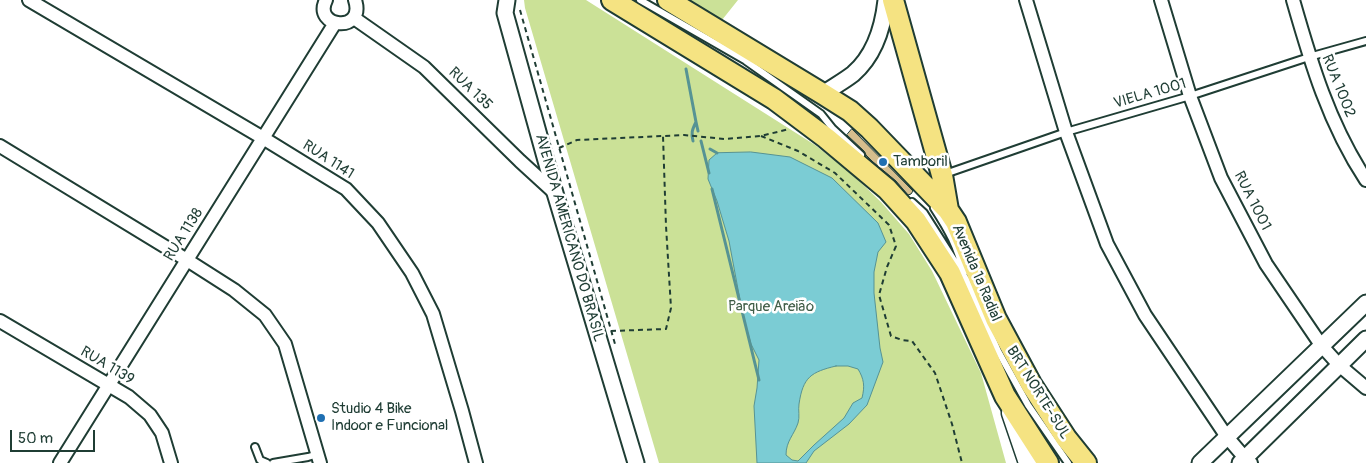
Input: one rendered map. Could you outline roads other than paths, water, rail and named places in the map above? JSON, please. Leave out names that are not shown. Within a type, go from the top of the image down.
[{"type":"main road","name":"Avenida 1ª Radial","points":[[612,0],[774,100],[826,138],[887,189],[916,221],[950,274],[1005,396],[1048,463]]},
{"type":"main road","name":"Avenida 1ª Radial","points":[[668,0],[814,93],[850,111],[870,128],[948,210],[956,222],[996,320],[1041,399],[1066,438],[1086,463]]},
{"type":"main road","points":[[892,0],[942,175],[948,210]]},
{"type":"main road","points":[[1005,396],[1028,463]]},
{"type":"street","name":"RUA 1141","points":[[29,0],[346,189],[378,223],[408,266],[432,314],[476,463]]},
{"type":"street","points":[[323,1],[326,16],[335,24],[341,24],[354,18],[357,6],[355,0]]},
{"type":"street","points":[[814,93],[853,74],[870,55],[879,36],[886,0]]},
{"type":"street","points":[[1026,0],[1066,132],[1108,244],[1145,315],[1245,461],[1366,339]]},
{"type":"street","name":"RUA 1001","points":[[1161,0],[1190,96],[1221,178],[1266,264],[1321,345],[1339,365],[1366,388]]},
{"type":"street","name":"RUA 1002","points":[[1292,0],[1309,57],[1330,115],[1366,180]]},
{"type":"street","name":"AVENIDA AMERICANO DO BRASIL","points":[[508,6],[555,192],[636,463]]},
{"type":"street","name":"RUA 135","points":[[354,18],[424,67],[520,161],[555,192]]},
{"type":"street","name":"RUA 1138","points":[[60,463],[335,24]]},
{"type":"street","points":[[0,146],[187,260],[234,290],[265,315],[285,344],[319,458]]},
{"type":"street","points":[[1200,463],[1366,302]]},
{"type":"street","name":"RUA 1139","points":[[0,321],[129,397],[150,415],[162,433],[171,463]]},
{"type":"lane","points":[[640,0],[746,61],[797,87]]},
{"type":"lane","name":"VIELA 1001","points":[[942,175],[1066,132],[1190,96],[1309,57],[1366,41]]},
{"type":"lane","points":[[746,61],[821,114],[833,129],[868,162]]},
{"type":"lane","name":"BRT NORTE-SUL","points":[[814,93],[856,123],[920,187],[947,227],[959,252],[966,279],[998,352],[1028,405],[1068,463]]},
{"type":"lane","name":"BRT NORTE-SUL","points":[[910,200],[924,214],[966,279]]},
{"type":"lane","points":[[255,447],[260,460],[267,463]]},
{"type":"lane","points":[[273,463],[308,457],[319,458]]},
{"type":"water","points":[[751,152],[790,157],[832,178],[878,223],[886,242],[878,252],[874,272],[874,293],[883,362],[867,405],[849,424],[814,451],[806,463],[757,463],[754,406],[759,360],[751,344],[743,316],[729,241],[708,179],[709,160],[717,153]],"holes":[[[836,366],[848,366],[858,369],[862,376],[864,386],[862,398],[853,403],[844,418],[798,461],[792,460],[786,455],[786,450],[798,423],[801,395],[806,382],[820,371]]]},
{"type":"waterway","points":[[686,69],[696,122],[692,132],[693,141]]},
{"type":"waterway","points":[[696,122],[698,131]]},
{"type":"waterway","points":[[701,141],[709,173]]},
{"type":"waterway","points":[[710,149],[717,153]]},
{"type":"waterway","points":[[712,189],[759,380]]},
{"type":"place","name":"Tamboril","points":[[883,162]]},
{"type":"place","name":"Studio 4 Bike Indoor e Funcional","points":[[321,418]]},
{"type":"park label","name":"Parque Areião","points":[[771,307]]}]
